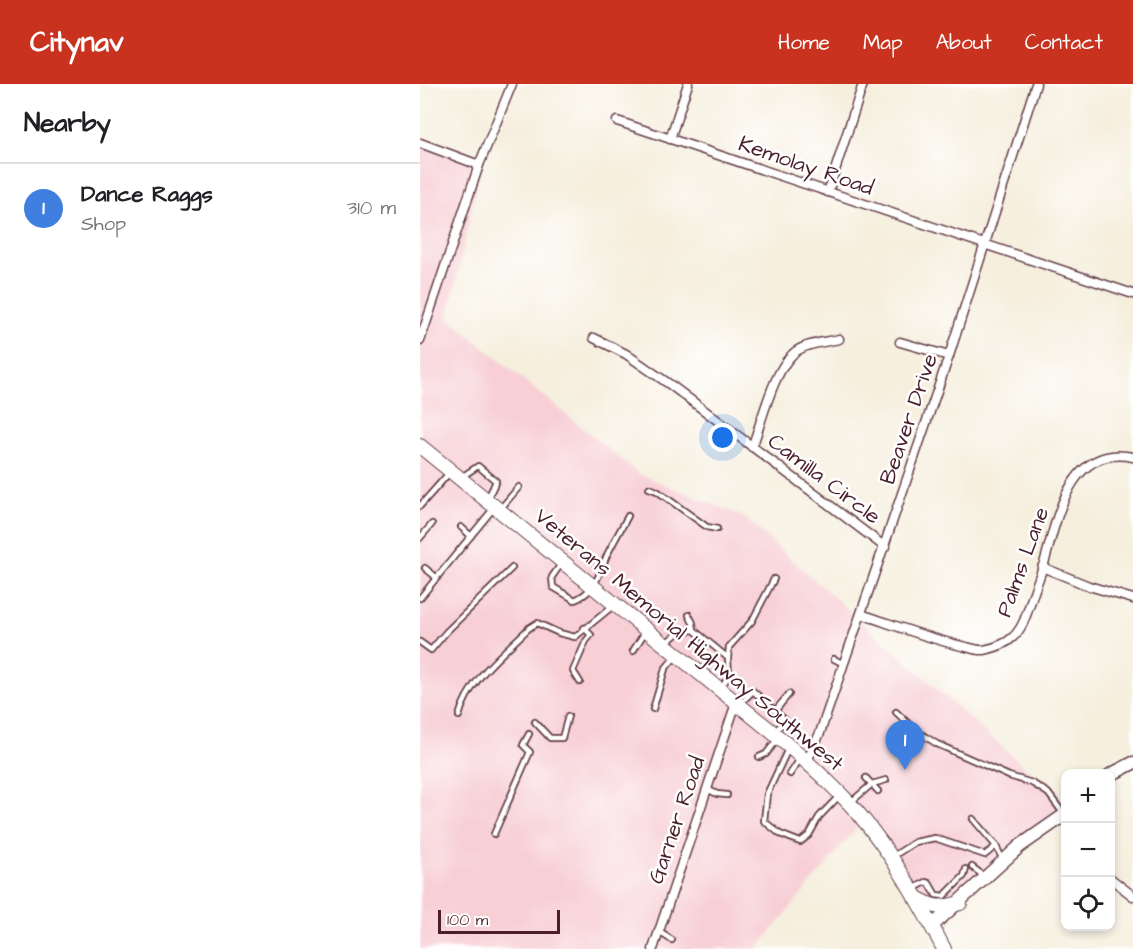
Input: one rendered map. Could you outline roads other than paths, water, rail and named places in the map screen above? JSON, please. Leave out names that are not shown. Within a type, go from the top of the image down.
[{"type":"main road","name":"Veterans Memorial Highway Southwest","points":[[420,446],[804,759],[845,799],[891,858],[944,949]]},
{"type":"main road","points":[[913,894],[932,907],[945,907],[960,903]]},
{"type":"street","points":[[420,341],[480,165],[512,84]]},
{"type":"street","points":[[670,139],[688,84]]},
{"type":"street","points":[[828,192],[863,84]]},
{"type":"street","name":"Beaver Drive","points":[[804,759],[820,733],[885,546],[949,356],[1036,84]]},
{"type":"street","name":"Kemolay Road","points":[[617,121],[1133,294]]},
{"type":"street","points":[[420,143],[480,165]]},
{"type":"street","name":"Camilla Circle","points":[[594,338],[626,354],[672,386],[885,546]]},
{"type":"street","points":[[752,447],[777,380],[790,358],[796,351],[806,346],[839,339]]},
{"type":"street","points":[[900,342],[949,356]]},
{"type":"street","name":"Palms Lane","points":[[861,614],[944,642],[982,650],[1001,645],[1013,637],[1022,626],[1055,524],[1070,486],[1076,477],[1098,458],[1111,455],[1133,457]]},
{"type":"street","points":[[1042,567],[1089,586],[1133,599]]},
{"type":"street","name":"Garner Road","points":[[652,949],[738,704]]},
{"type":"street","points":[[1115,772],[1133,763]]},
{"type":"street","points":[[932,926],[960,903],[1020,846],[1061,818]]},
{"type":"street","points":[[1115,882],[1133,896]]},
{"type":"lane","points":[[420,506],[455,475],[478,466],[496,481],[494,506]]},
{"type":"lane","points":[[420,598],[494,506],[519,487]]},
{"type":"lane","points":[[649,488],[657,491],[707,527],[717,529]]},
{"type":"lane","points":[[563,562],[552,577],[553,587],[575,600],[593,586],[601,574],[606,557],[628,516]]},
{"type":"lane","points":[[420,538],[432,524]]},
{"type":"lane","points":[[461,527],[471,536]]},
{"type":"lane","points":[[425,568],[437,578]]},
{"type":"lane","points":[[420,642],[431,650],[447,631],[512,568]]},
{"type":"lane","points":[[719,689],[729,676],[729,647],[752,621],[774,579]]},
{"type":"lane","points":[[459,716],[462,705],[481,675],[529,628],[537,623],[575,637],[615,604]]},
{"type":"lane","points":[[689,615],[694,630],[728,658]]},
{"type":"lane","points":[[580,682],[573,671],[591,635],[584,628]]},
{"type":"lane","points":[[633,651],[646,630]]},
{"type":"lane","points":[[665,645],[680,631],[694,630]]},
{"type":"lane","points":[[653,709],[665,669],[677,655]]},
{"type":"lane","points":[[834,659],[844,664]]},
{"type":"lane","points":[[738,704],[753,691],[785,720],[767,794],[764,821],[780,834],[800,842],[809,835],[819,817],[872,784],[886,780]]},
{"type":"lane","points":[[758,721],[789,694]]},
{"type":"lane","points":[[896,712],[915,730],[937,744],[1009,776],[1032,783],[1048,793],[1061,810]]},
{"type":"lane","points":[[535,722],[550,738],[562,738],[568,716]]},
{"type":"lane","points":[[494,834],[530,752],[523,745],[529,734]]},
{"type":"lane","points":[[759,757],[766,754],[781,739]]},
{"type":"lane","points":[[790,774],[804,759]]},
{"type":"lane","points":[[866,777],[878,791]]},
{"type":"lane","points":[[707,789],[717,794],[728,795]]},
{"type":"lane","points":[[973,819],[996,846],[1004,861]]},
{"type":"lane","points":[[891,858],[915,842],[935,838],[985,855],[996,846]]},
{"type":"lane","points":[[972,867],[986,878]]},
{"type":"lane","points":[[913,894],[926,882],[936,895],[944,896],[964,876],[966,869]]},
{"type":"lane","points":[[659,931],[672,940]]},
{"type":"place","name":"Dance Raggs","points":[[905,770]]}]
